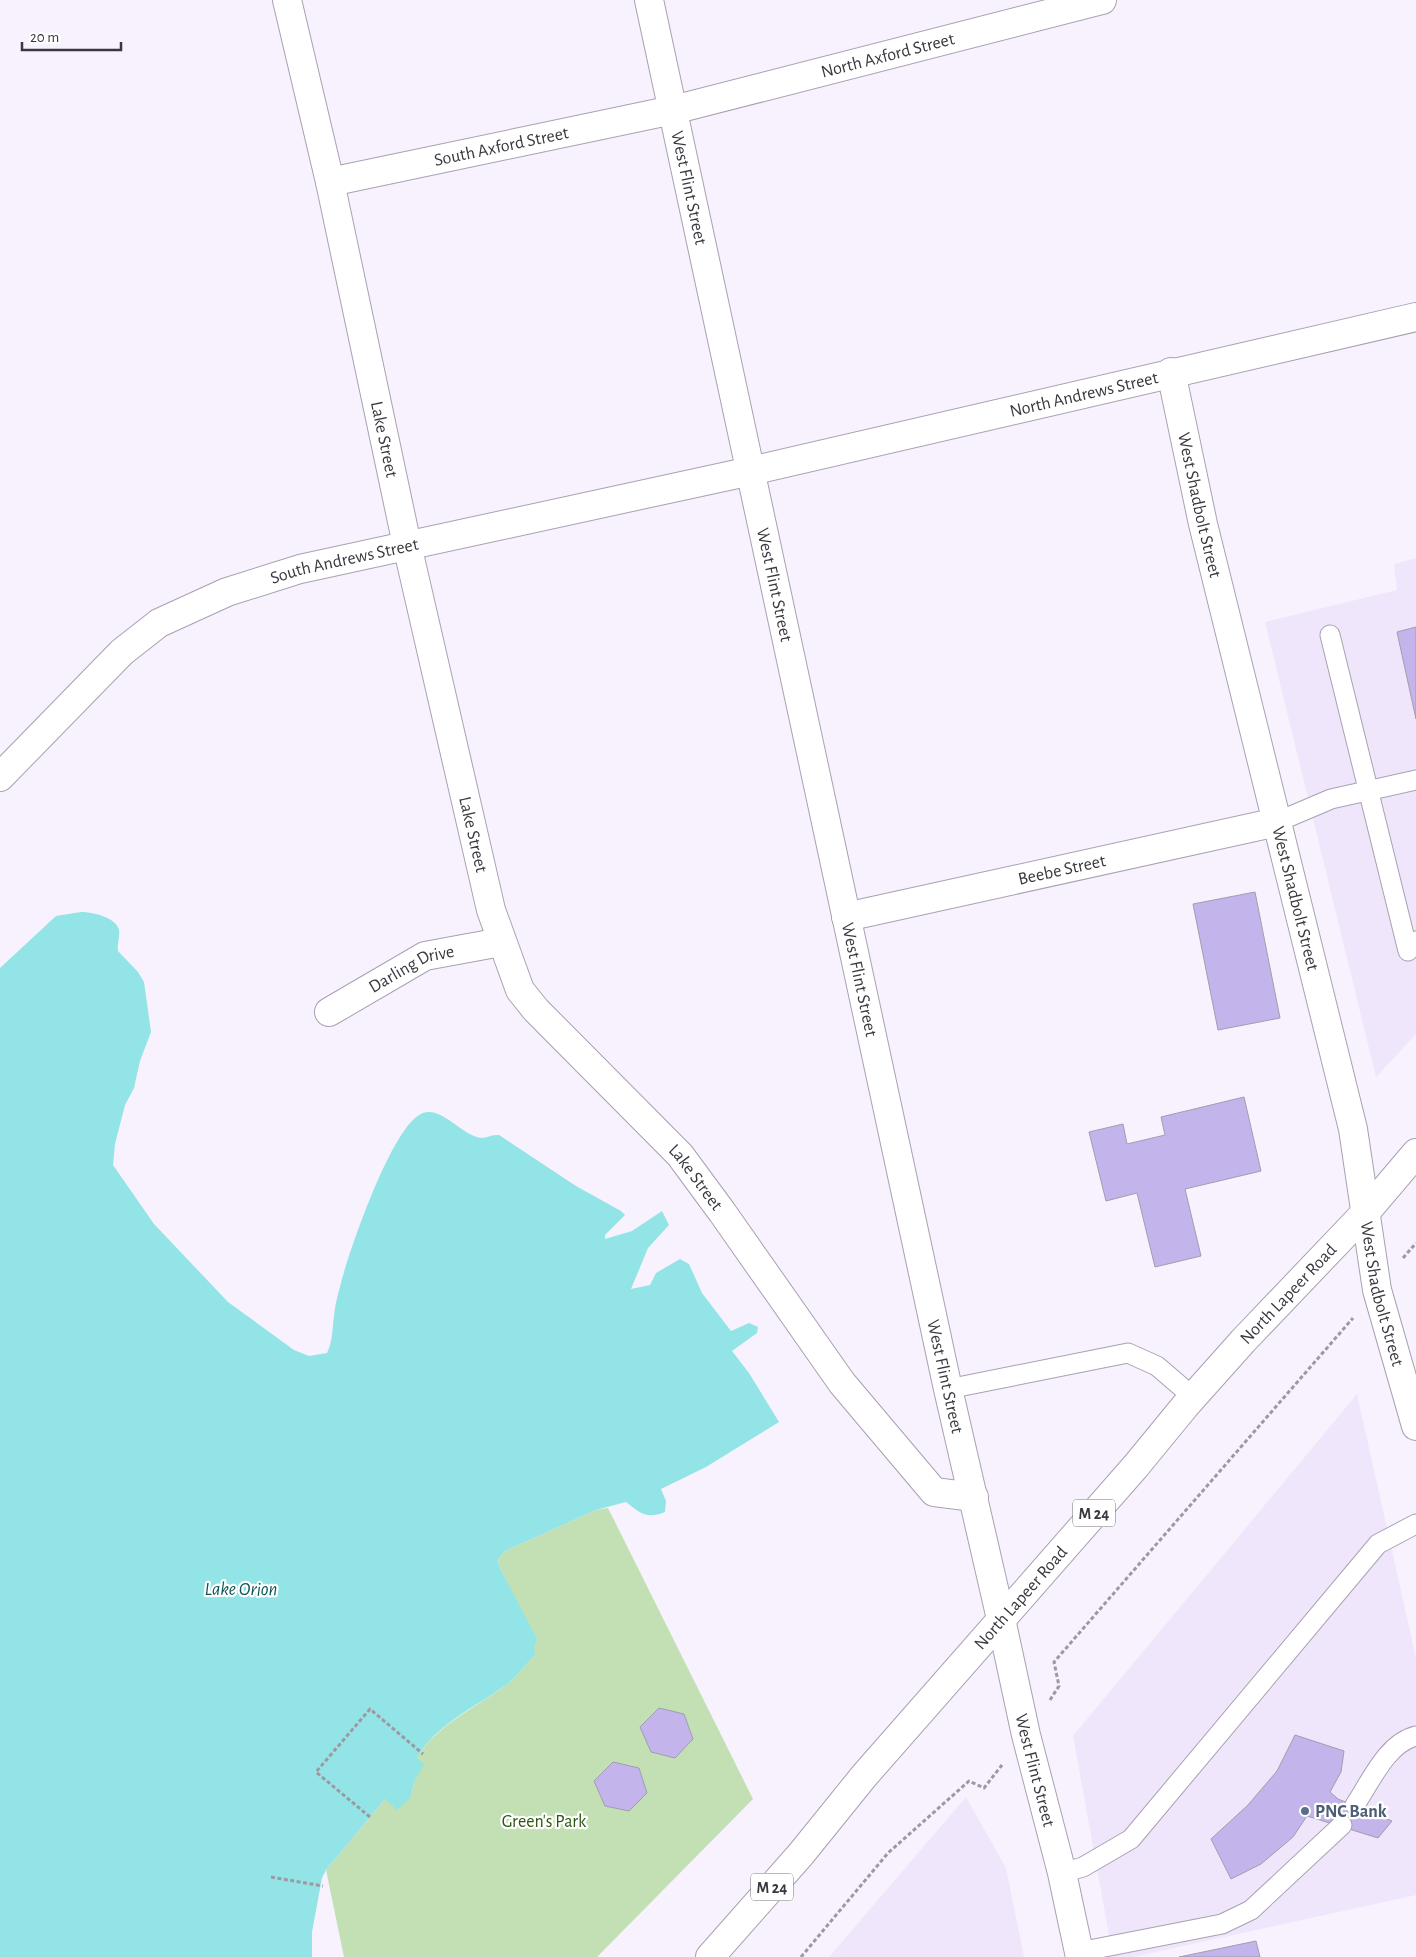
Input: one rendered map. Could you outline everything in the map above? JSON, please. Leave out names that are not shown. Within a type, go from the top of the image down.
[{"type":"street","name":"Lake Street","points":[[287,0],[330,182],[407,545],[491,910],[501,942],[520,990],[543,1017],[680,1155],[842,1383],[934,1492],[974,1497]]},
{"type":"street","name":"West Flint Street","points":[[650,0],[948,1389],[974,1497],[1026,1735],[1062,1873],[1080,1954]]},
{"type":"street","name":"North Axford Street","points":[[673,110],[1102,0]]},
{"type":"street","name":"South Axford Street","points":[[330,182],[673,110]]},
{"type":"street","name":"North Andrews Street","points":[[751,472],[1416,316]]},
{"type":"street","name":"West Shadbolt Street","points":[[1171,372],[1203,524],[1353,1129],[1378,1290],[1416,1426]]},
{"type":"street","name":"South Andrews Street","points":[[0,777],[122,652],[159,623],[227,592],[300,570],[407,545],[751,472]]},
{"type":"street","name":"Beebe Street","points":[[846,917],[1278,822]]},
{"type":"street","name":"Darling Drive","points":[[329,1012],[425,956],[501,942]]},
{"type":"street","name":"North Lapeer Road","points":[[710,1957],[801,1854],[864,1776],[1193,1397],[1243,1341],[1366,1212],[1416,1153]]},
{"type":"lane","points":[[1330,635],[1408,951],[1416,941]]},
{"type":"lane","points":[[1278,822],[1331,799],[1416,780]]},
{"type":"lane","points":[[948,1389],[1128,1353],[1157,1366],[1193,1397]]},
{"type":"lane","points":[[1062,1873],[1083,1867],[1131,1840],[1378,1544],[1416,1524]]},
{"type":"lane","points":[[1355,1805],[1392,1749],[1409,1738],[1416,1736]]},
{"type":"lane","points":[[1080,1954],[1222,1924],[1237,1917],[1251,1910],[1342,1825]]},
{"type":"path","points":[[801,1957],[888,1853],[969,1781],[984,1788],[1026,1735],[1059,1686],[1054,1662],[1378,1290],[1416,1243]]},
{"type":"path","points":[[370,1817],[316,1772],[370,1709],[423,1754]]},
{"type":"path","points":[[272,1877],[323,1886]]},
{"type":"shaded area","points":[[1416,558],[1416,1034],[1376,1077],[1265,622],[1397,590],[1394,564]]},
{"type":"shaded area","points":[[1357,1394],[1416,1658],[1416,1895],[1133,1957],[1113,1957],[1073,1736]]},
{"type":"shaded area","points":[[966,1797],[1006,1868],[1024,1957],[829,1957]]},
{"type":"green space","name":"Green's Park","points":[[608,1508],[753,1799],[597,1957],[344,1957],[326,1870],[385,1799],[411,1797],[414,1782],[423,1764],[417,1758],[435,1735],[506,1685],[535,1655],[514,1596],[499,1566],[498,1559],[505,1551],[596,1510]]},
{"type":"water","name":"Lake Orion","points":[[81,912],[103,916],[117,925],[119,930],[118,951],[138,972],[144,982],[151,1032],[140,1061],[134,1088],[125,1105],[115,1144],[113,1165],[154,1224],[228,1302],[294,1350],[309,1356],[327,1353],[342,1279],[354,1241],[387,1161],[411,1122],[423,1113],[436,1113],[474,1136],[484,1138],[499,1135],[576,1186],[621,1211],[625,1215],[605,1235],[605,1239],[632,1231],[662,1211],[669,1225],[648,1248],[631,1289],[650,1285],[656,1273],[680,1259],[689,1264],[702,1293],[731,1331],[749,1323],[758,1327],[757,1333],[732,1351],[749,1373],[779,1422],[706,1467],[661,1489],[666,1501],[665,1512],[653,1515],[644,1514],[626,1502],[596,1510],[505,1551],[498,1559],[499,1566],[537,1639],[534,1647],[535,1655],[506,1685],[457,1717],[435,1735],[417,1758],[424,1764],[414,1782],[411,1797],[397,1810],[385,1799],[326,1870],[322,1878],[312,1932],[312,1957],[0,1957],[0,968],[56,916]]},
{"type":"building","points":[[1416,627],[1416,719],[1397,632]]},
{"type":"building","points":[[1255,892],[1280,1018],[1218,1030],[1193,904]]},
{"type":"building","points":[[1244,1097],[1261,1171],[1185,1189],[1201,1256],[1155,1267],[1137,1193],[1106,1201],[1089,1132],[1123,1124],[1127,1144],[1165,1135],[1161,1117]]},
{"type":"building","points":[[659,1708],[684,1714],[693,1739],[675,1758],[651,1752],[640,1727]]},
{"type":"building","name":"PNC Bank","points":[[1295,1735],[1344,1751],[1341,1772],[1330,1792],[1338,1799],[1392,1821],[1378,1838],[1307,1816],[1293,1837],[1261,1864],[1231,1879],[1211,1839],[1248,1805],[1277,1771]]},
{"type":"building","points":[[613,1762],[639,1768],[647,1793],[629,1811],[605,1806],[594,1781]]},
{"type":"building","points":[[1256,1941],[1260,1957],[1179,1957]]},
{"type":"place","name":"PNC Bank","points":[[1305,1811]]}]
